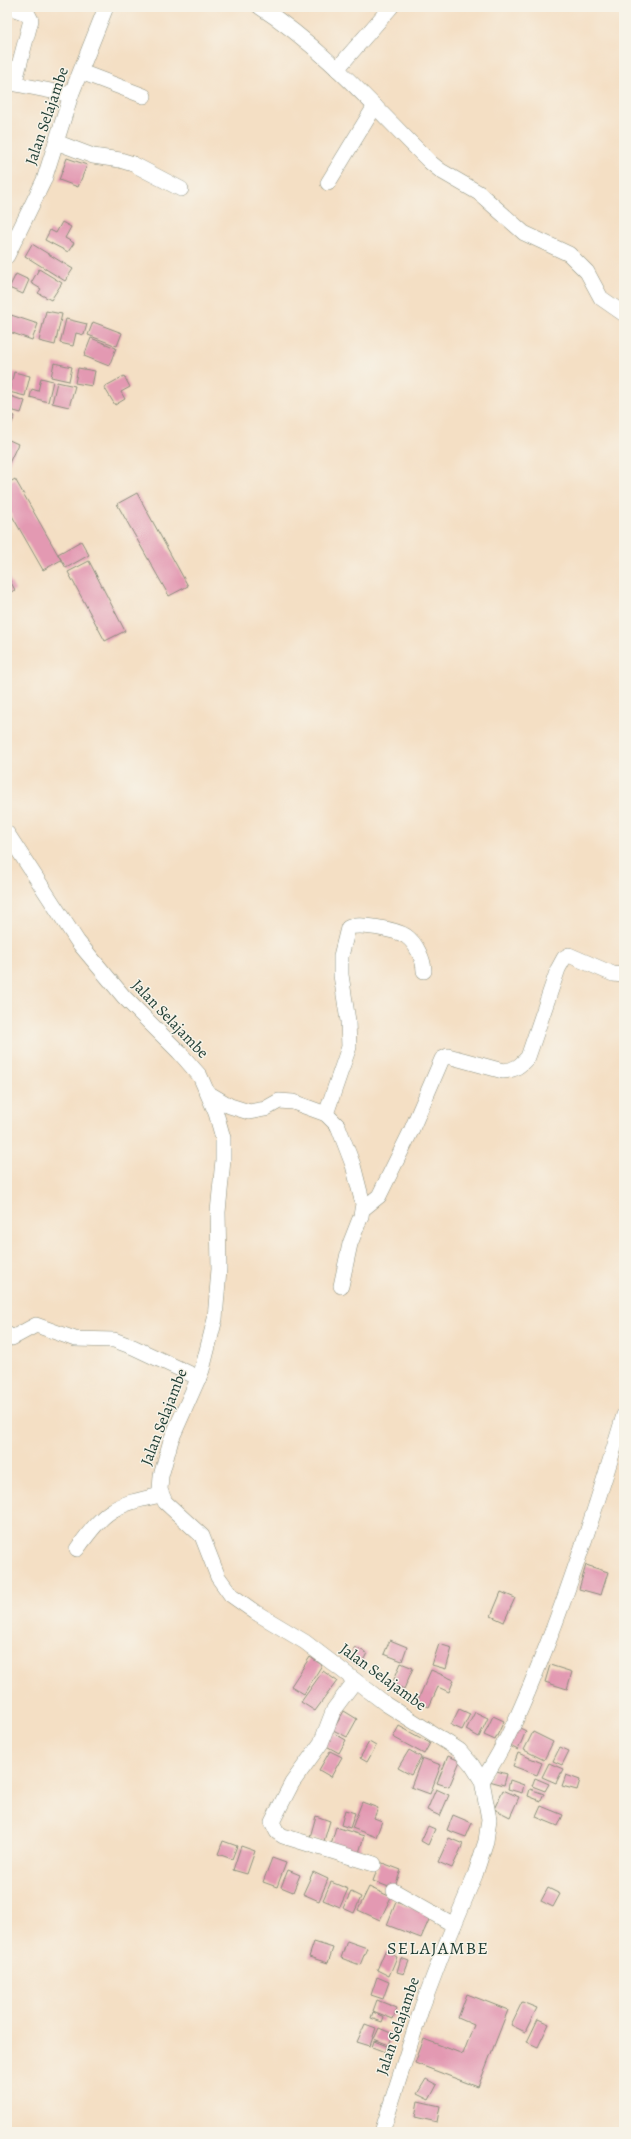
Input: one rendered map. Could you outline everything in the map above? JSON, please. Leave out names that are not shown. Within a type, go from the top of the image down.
[{"type":"street","points":[[9,7],[28,14],[31,20],[16,77],[16,84],[71,95]]},
{"type":"street","name":"Jalan Selajambe","points":[[7,256],[40,191],[71,95],[106,7]]},
{"type":"street","points":[[260,7],[295,32],[337,69],[441,171],[480,193],[524,233],[557,248],[577,260],[587,272],[601,298],[624,314]]},
{"type":"street","points":[[337,69],[391,7]]},
{"type":"street","points":[[81,72],[144,96]]},
{"type":"street","points":[[328,183],[375,106]]},
{"type":"street","points":[[56,142],[93,156],[120,160],[133,164],[181,189]]},
{"type":"street","name":"Jalan Selajambe","points":[[7,833],[78,942],[124,997],[187,1060],[200,1076],[208,1093],[223,1138],[223,1160],[218,1212],[219,1269],[216,1313],[199,1378],[171,1440],[160,1476],[161,1495],[165,1502],[202,1536],[218,1577],[231,1595],[305,1642],[355,1681],[414,1723],[459,1750],[472,1765],[482,1781],[489,1819],[486,1842],[475,1875],[454,1925],[417,2023],[382,2132]]},
{"type":"street","points":[[326,1114],[349,1047],[348,1021],[340,975],[341,956],[348,928],[353,925],[364,925],[406,936],[422,957],[424,971]]},
{"type":"street","points":[[341,1286],[350,1244],[363,1209],[379,1196],[411,1131],[442,1059],[448,1056],[503,1071],[512,1070],[521,1064],[528,1057],[558,969],[564,958],[569,955],[613,974],[624,975]]},
{"type":"street","points":[[208,1093],[230,1106],[249,1112],[265,1109],[284,1100],[326,1114],[338,1126],[344,1138],[353,1165],[363,1209]]},
{"type":"street","points":[[7,1334],[12,1338],[36,1326],[75,1339],[114,1340],[133,1347],[199,1378]]},
{"type":"street","points":[[482,1781],[509,1733],[530,1688],[558,1616],[590,1528],[624,1415]]},
{"type":"street","points":[[77,1549],[96,1522],[114,1508],[132,1501],[161,1495]]},
{"type":"street","points":[[355,1681],[334,1709],[321,1743],[292,1783],[272,1822],[277,1832],[283,1836],[374,1864]]},
{"type":"street","points":[[394,1891],[454,1925]]},
{"type":"building","points":[[67,158],[87,165],[78,187],[59,180]]},
{"type":"building","points":[[62,222],[71,227],[65,238],[74,243],[68,252],[45,240],[50,230],[56,233]]},
{"type":"building","points":[[32,244],[73,269],[65,281],[25,256]]},
{"type":"building","points":[[39,269],[62,283],[51,300],[38,293],[41,289],[31,283]]},
{"type":"building","points":[[16,274],[29,280],[23,294],[9,288]]},
{"type":"building","points":[[46,311],[62,314],[55,345],[39,341]]},
{"type":"building","points":[[11,315],[38,324],[32,340],[7,331]]},
{"type":"building","points":[[66,319],[87,324],[84,335],[76,333],[73,346],[60,343]]},
{"type":"building","points":[[93,322],[122,333],[117,346],[88,335]]},
{"type":"building","points":[[91,338],[116,348],[109,366],[84,356]]},
{"type":"building","points":[[54,363],[72,367],[69,381],[51,377]]},
{"type":"building","points":[[78,368],[95,371],[92,386],[75,383]]},
{"type":"building","points":[[14,372],[30,376],[25,396],[9,392]]},
{"type":"building","points":[[124,376],[130,387],[121,392],[125,399],[115,405],[104,387]]},
{"type":"building","points":[[41,378],[53,381],[48,402],[30,397],[32,389],[38,391]]},
{"type":"building","points":[[57,382],[75,386],[69,407],[52,403]]},
{"type":"building","points":[[7,395],[25,401],[21,413],[7,409]]},
{"type":"building","points":[[7,412],[15,416],[7,434]]},
{"type":"building","points":[[7,439],[18,444],[9,463],[7,462]]},
{"type":"building","points":[[15,479],[61,560],[43,570],[7,507],[7,484]]},
{"type":"building","points":[[137,493],[188,586],[169,596],[117,504]]},
{"type":"building","points":[[81,541],[89,555],[66,568],[58,554]]},
{"type":"building","points":[[89,561],[125,631],[105,641],[68,572]]},
{"type":"building","points":[[7,575],[15,590],[7,594]]},
{"type":"building","points":[[586,1565],[608,1572],[601,1595],[579,1589]]},
{"type":"building","points":[[501,1592],[515,1598],[504,1622],[491,1616]]},
{"type":"building","points":[[390,1640],[407,1647],[402,1661],[384,1654]]},
{"type":"building","points":[[439,1644],[452,1648],[446,1669],[432,1665]]},
{"type":"building","points":[[355,1647],[367,1653],[360,1667],[348,1661]]},
{"type":"building","points":[[310,1657],[322,1665],[304,1694],[291,1686]]},
{"type":"building","points":[[401,1663],[413,1668],[404,1689],[392,1684]]},
{"type":"building","points":[[550,1665],[572,1672],[567,1689],[545,1682]]},
{"type":"building","points":[[431,1670],[454,1680],[449,1692],[438,1687],[429,1707],[417,1702]]},
{"type":"building","points":[[323,1671],[337,1681],[315,1711],[301,1702]]},
{"type":"building","points":[[459,1709],[470,1714],[462,1730],[451,1725]]},
{"type":"building","points":[[344,1711],[357,1719],[347,1737],[333,1730]]},
{"type":"building","points":[[475,1712],[488,1718],[479,1737],[466,1730]]},
{"type":"building","points":[[493,1716],[504,1721],[495,1740],[484,1735]]},
{"type":"building","points":[[514,1725],[526,1731],[518,1750],[506,1744]]},
{"type":"building","points":[[399,1726],[430,1743],[424,1754],[393,1737]]},
{"type":"building","points":[[328,1730],[346,1740],[339,1753],[321,1743]]},
{"type":"building","points":[[533,1732],[553,1742],[544,1760],[524,1750]]},
{"type":"building","points":[[369,1742],[376,1746],[367,1762],[360,1758]]},
{"type":"building","points":[[560,1747],[569,1751],[562,1765],[553,1761]]},
{"type":"building","points":[[409,1750],[421,1757],[411,1775],[398,1768]]},
{"type":"building","points":[[330,1751],[342,1757],[331,1777],[319,1770]]},
{"type":"building","points":[[518,1753],[542,1763],[537,1775],[513,1766]]},
{"type":"building","points":[[448,1756],[460,1761],[449,1787],[437,1783]]},
{"type":"building","points":[[422,1758],[441,1765],[430,1794],[411,1787]]},
{"type":"building","points":[[549,1763],[563,1769],[556,1783],[542,1777]]},
{"type":"building","points":[[493,1770],[507,1774],[504,1785],[489,1781]]},
{"type":"building","points":[[566,1775],[580,1780],[577,1790],[562,1786]]},
{"type":"building","points":[[535,1778],[549,1784],[545,1791],[532,1786]]},
{"type":"building","points":[[510,1780],[524,1785],[522,1793],[508,1789]]},
{"type":"building","points":[[436,1789],[449,1795],[440,1816],[427,1810]]},
{"type":"building","points":[[530,1789],[544,1794],[541,1801],[528,1796]]},
{"type":"building","points":[[503,1790],[519,1797],[510,1817],[494,1809]]},
{"type":"building","points":[[362,1802],[378,1808],[374,1818],[382,1821],[376,1837],[352,1828]]},
{"type":"building","points":[[541,1806],[563,1815],[558,1826],[536,1817]]},
{"type":"building","points":[[345,1810],[355,1813],[350,1828],[341,1825]]},
{"type":"building","points":[[453,1815],[472,1823],[466,1837],[447,1830]]},
{"type":"building","points":[[316,1816],[330,1821],[324,1841],[310,1837]]},
{"type":"building","points":[[428,1826],[435,1829],[428,1845],[421,1841]]},
{"type":"building","points":[[336,1827],[364,1836],[359,1853],[331,1844]]},
{"type":"building","points":[[449,1838],[463,1844],[452,1868],[438,1862]]},
{"type":"building","points":[[223,1841],[237,1846],[232,1859],[218,1854]]},
{"type":"building","points":[[241,1846],[255,1851],[247,1874],[233,1870]]},
{"type":"building","points":[[272,1858],[286,1863],[277,1887],[263,1882]]},
{"type":"building","points":[[380,1862],[401,1870],[394,1889],[373,1881]]},
{"type":"building","points":[[288,1870],[300,1875],[293,1892],[281,1887]]},
{"type":"building","points":[[313,1872],[328,1879],[319,1901],[303,1894]]},
{"type":"building","points":[[331,1882],[348,1889],[340,1907],[323,1900]]},
{"type":"building","points":[[369,1887],[391,1897],[380,1920],[358,1910]]},
{"type":"building","points":[[548,1888],[560,1894],[553,1907],[541,1901]]},
{"type":"building","points":[[351,1892],[361,1897],[354,1913],[343,1908]]},
{"type":"building","points":[[396,1902],[431,1915],[421,1938],[387,1925]]},
{"type":"building","points":[[347,1941],[367,1948],[360,1965],[341,1958]]},
{"type":"building","points":[[314,1942],[333,1948],[328,1963],[309,1957]]},
{"type":"building","points":[[385,1951],[397,1957],[389,1976],[377,1970]]},
{"type":"building","points":[[401,1958],[409,1961],[404,1974],[397,1972]]},
{"type":"building","points":[[377,1977],[389,1982],[383,1999],[371,1995]]},
{"type":"building","points":[[467,1994],[508,2010],[478,2087],[415,2063],[424,2039],[463,2054],[474,2025],[458,2018]]},
{"type":"building","points":[[377,2000],[397,2008],[393,2019],[373,2011]]},
{"type":"building","points":[[522,2002],[537,2008],[525,2032],[511,2025]]},
{"type":"building","points":[[373,2012],[384,2017],[382,2022],[371,2018]]},
{"type":"building","points":[[538,2019],[549,2024],[538,2047],[527,2042]]},
{"type":"building","points":[[365,2024],[376,2028],[370,2046],[357,2042]]},
{"type":"building","points":[[379,2028],[393,2034],[389,2045],[374,2039]]},
{"type":"building","points":[[374,2041],[387,2046],[385,2052],[372,2047]]},
{"type":"building","points":[[426,2079],[437,2085],[429,2100],[417,2094]]},
{"type":"building","points":[[418,2101],[440,2106],[437,2122],[415,2117]]},
{"type":"district","name":"SELAJAMBE","points":[[438,1948]]}]
